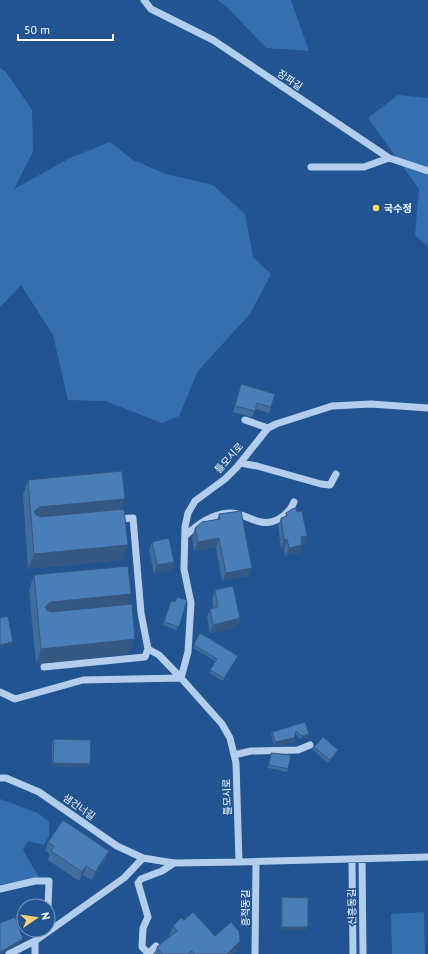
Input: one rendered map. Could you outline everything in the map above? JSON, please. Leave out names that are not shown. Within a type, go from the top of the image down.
[{"type":"street","name":"장파길","points":[[144,0],[150,8],[213,40],[389,158],[428,171]]},
{"type":"street","points":[[310,167],[364,167],[389,158]]},
{"type":"street","name":"틀모시로","points":[[240,862],[234,755],[230,738],[222,724],[181,678],[188,652],[191,603],[184,569],[185,536],[188,512],[195,501],[225,479],[268,428],[276,424],[332,406],[371,404],[428,408]]},
{"type":"street","points":[[245,420],[268,428]]},
{"type":"street","points":[[240,463],[330,485],[336,474]]},
{"type":"street","points":[[185,536],[204,521],[216,515],[240,513],[262,522],[275,520],[290,510],[294,502]]},
{"type":"street","points":[[44,667],[145,657],[148,649],[138,614],[138,567],[133,518],[110,520]]},
{"type":"street","points":[[130,568],[138,567]]},
{"type":"street","points":[[148,649],[159,655],[181,678]]},
{"type":"street","points":[[0,692],[15,699],[83,680],[181,678]]},
{"type":"street","points":[[234,755],[251,751],[298,750],[310,745]]},
{"type":"street","name":"샘건너길","points":[[0,778],[6,778],[39,792],[117,846],[143,858]]},
{"type":"street","points":[[56,925],[124,878],[143,858],[174,862],[256,862],[428,857]]},
{"type":"street","points":[[352,859],[353,954]]},
{"type":"street","name":"신흥동길","points":[[362,859],[363,954]]},
{"type":"street","points":[[156,946],[150,952],[147,952],[142,947],[143,928],[148,917],[138,883],[141,879],[162,871],[174,862]]},
{"type":"street","name":"흥척동길","points":[[255,954],[256,862]]},
{"type":"street","points":[[0,889],[35,881],[49,881],[48,898]]},
{"type":"street","points":[[9,954],[39,938]]},
{"type":"street","points":[[35,941],[35,954]]},
{"type":"shaded area","points":[[217,0],[291,0],[309,51],[266,48],[227,7]]},
{"type":"shaded area","points":[[0,68],[6,72],[32,110],[33,152],[14,189],[70,158],[110,142],[133,160],[166,174],[213,185],[245,214],[253,257],[271,274],[250,314],[198,371],[179,416],[162,423],[105,401],[68,400],[53,335],[21,285],[0,307]]},
{"type":"shaded area","points":[[398,95],[428,98],[428,247],[415,235],[419,189],[368,118]]},
{"type":"shaded area","points":[[0,799],[38,813],[49,822],[49,835],[44,845],[28,841],[23,850],[39,877],[0,885]]},
{"type":"shaded area","points":[[424,912],[425,954],[392,954],[391,914]]},
{"type":"building","points":[[241,384],[275,394],[271,407],[257,403],[255,411],[235,406]]},
{"type":"building","points":[[122,471],[125,499],[39,507],[34,512],[40,517],[124,509],[128,545],[34,554],[28,480]]},
{"type":"building","points":[[296,508],[297,512],[302,511],[307,536],[301,537],[302,545],[289,548],[287,539],[284,540],[281,518],[287,516],[286,513]]},
{"type":"building","points":[[241,511],[252,568],[226,573],[219,538],[198,542],[195,528],[202,522],[220,519],[219,514]]},
{"type":"building","points":[[169,538],[174,562],[157,565],[152,542]]},
{"type":"building","points":[[128,566],[131,594],[50,602],[45,607],[51,612],[132,604],[135,639],[41,649],[34,575]]},
{"type":"building","points":[[233,586],[240,618],[213,625],[210,609],[218,607],[215,590]]},
{"type":"building","points":[[177,597],[187,600],[179,627],[164,622],[171,601],[175,602]]},
{"type":"building","points":[[8,616],[13,642],[0,645],[0,618]]},
{"type":"building","points":[[200,633],[238,656],[224,678],[210,670],[217,659],[194,645]]},
{"type":"building","points":[[305,722],[309,734],[302,736],[296,731],[294,738],[275,742],[272,732]]},
{"type":"building","points":[[323,737],[338,750],[330,760],[314,747]]},
{"type":"building","points":[[54,739],[91,740],[90,764],[53,763]]},
{"type":"building","points":[[271,753],[291,755],[288,769],[269,765]]},
{"type":"building","points":[[63,820],[109,851],[95,872],[86,866],[82,872],[51,851],[54,846],[48,842]]},
{"type":"building","points":[[282,897],[308,898],[308,927],[282,927]]},
{"type":"building","points":[[193,912],[215,936],[231,922],[239,931],[240,941],[227,954],[194,954],[192,951],[188,954],[162,954],[157,947],[177,931],[173,926],[181,918],[184,920]]},
{"type":"building","points":[[15,917],[16,938],[23,939],[0,952],[0,923]]},
{"type":"place","name":"국수정","points":[[376,208]]}]
